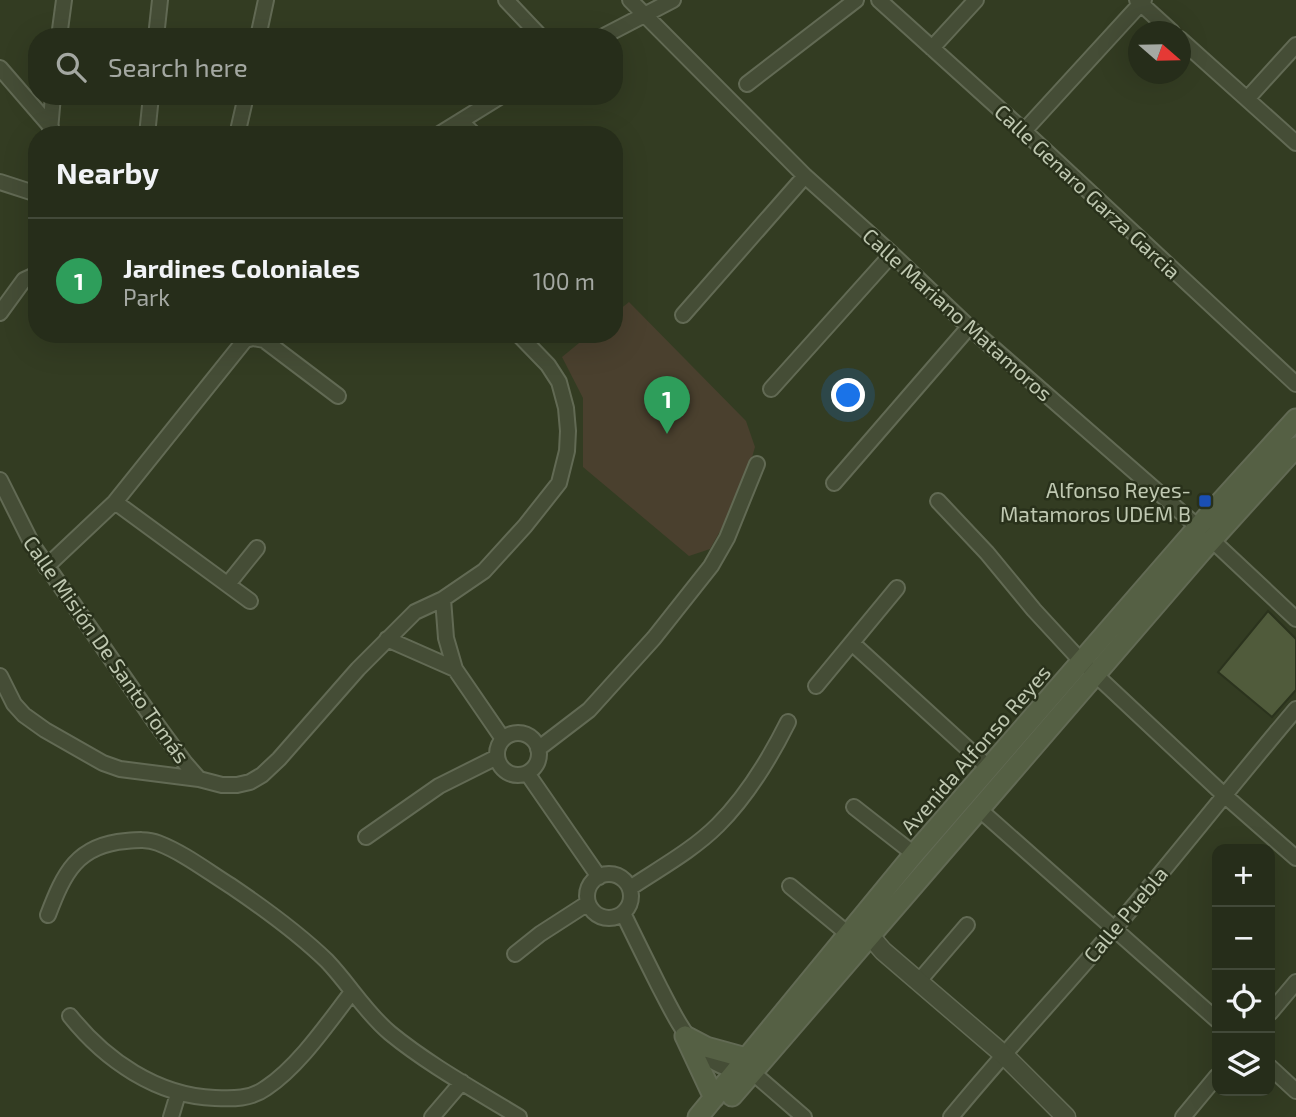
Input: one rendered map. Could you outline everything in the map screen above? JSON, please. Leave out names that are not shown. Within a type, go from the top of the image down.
[{"type":"main road","name":"Avenida Alfonso Reyes","points":[[744,1067],[871,937],[980,810],[1089,669],[1205,534],[1296,419]]},
{"type":"main road","name":"Avenida Alfonso Reyes","points":[[1205,534],[1296,447]]},
{"type":"main road","name":"Avenida Alfonso Reyes","points":[[698,1117],[715,1108],[848,933],[989,768],[1089,669]]},
{"type":"main road","points":[[871,937],[876,923],[904,879],[914,854]]},
{"type":"main road","points":[[685,1036],[744,1067]]},
{"type":"main road","points":[[685,1036],[715,1108]]},
{"type":"street","points":[[61,28],[64,0]]},
{"type":"street","points":[[157,28],[160,0]]},
{"type":"street","points":[[260,28],[266,0]]},
{"type":"street","points":[[506,0],[532,28]]},
{"type":"street","name":"Calle Mariano Matamoros","points":[[630,0],[805,176],[969,327],[1205,534],[1296,619]]},
{"type":"street","points":[[620,28],[673,0]]},
{"type":"street","points":[[747,84],[856,0]]},
{"type":"street","name":"Calle Genaro Garza Garcia","points":[[879,0],[1296,384]]},
{"type":"street","points":[[932,48],[976,0]]},
{"type":"street","points":[[1024,131],[1140,1],[1161,21]]},
{"type":"street","points":[[1247,99],[1296,45]]},
{"type":"street","points":[[1191,48],[1296,143]]},
{"type":"street","points":[[0,68],[28,103]]},
{"type":"street","points":[[29,105],[46,126]]},
{"type":"street","points":[[50,126],[52,105]]},
{"type":"street","points":[[148,126],[150,105]]},
{"type":"street","points":[[240,126],[244,105]]},
{"type":"street","points":[[454,126],[486,105]]},
{"type":"street","points":[[461,122],[465,126]]},
{"type":"street","points":[[683,315],[805,176]]},
{"type":"street","points":[[0,182],[28,191]]},
{"type":"street","points":[[771,389],[892,254]]},
{"type":"street","points":[[0,313],[28,278]]},
{"type":"street","points":[[834,483],[969,327]]},
{"type":"street","points":[[46,567],[115,502],[243,343]]},
{"type":"street","points":[[268,343],[338,396]]},
{"type":"street","points":[[0,676],[14,704],[24,715],[87,755],[120,769],[200,779],[222,785],[250,782],[261,775],[415,612],[443,599],[484,572],[559,483],[567,451],[566,408],[558,382],[548,365],[527,343]]},
{"type":"street","points":[[538,749],[598,700],[654,638],[711,566],[727,538],[757,464]]},
{"type":"street","name":"Calle Misión De Santo Tomás","points":[[0,480],[46,567],[155,722],[200,779]]},
{"type":"street","points":[[938,501],[1089,669],[1296,858]]},
{"type":"street","points":[[115,502],[250,601]]},
{"type":"street","points":[[228,584],[257,548]]},
{"type":"street","points":[[816,686],[897,589]]},
{"type":"street","points":[[443,599],[446,638],[455,669],[503,739]]},
{"type":"street","points":[[387,639],[455,669]]},
{"type":"street","points":[[852,643],[989,768]]},
{"type":"street","name":"Calle Puebla","points":[[951,1117],[1115,928],[1223,794],[1296,709]]},
{"type":"street","points":[[629,888],[682,854],[718,825],[773,752],[788,722]]},
{"type":"street","points":[[519,733],[527,735],[538,749],[537,762],[527,773],[514,775],[508,772],[497,757],[499,744],[503,739],[519,733]]},
{"type":"street","points":[[366,837],[439,786],[497,757]]},
{"type":"street","points":[[527,773],[599,877]]},
{"type":"street","points":[[854,807],[914,854]]},
{"type":"street","points":[[980,810],[1212,1015]]},
{"type":"street","points":[[48,915],[64,878],[82,854],[116,842],[142,839],[155,842],[188,858],[286,923],[329,964],[389,1032],[519,1117]]},
{"type":"street","points":[[617,875],[629,888],[631,902],[623,913],[608,918],[600,916],[593,912],[588,903],[587,892],[599,877],[617,875]]},
{"type":"street","points":[[790,886],[848,933]]},
{"type":"street","points":[[515,954],[588,903]]},
{"type":"street","points":[[623,913],[685,1036]]},
{"type":"street","points":[[919,981],[967,925]]},
{"type":"street","points":[[871,937],[883,951],[1003,1054],[1066,1117]]},
{"type":"street","points":[[1275,1007],[1296,982]]},
{"type":"street","points":[[70,1016],[84,1034],[136,1074],[178,1094],[198,1098],[245,1098],[267,1087],[305,1050],[352,992]]},
{"type":"street","points":[[744,1067],[804,1117]]},
{"type":"street","points":[[1275,1072],[1296,1091]]},
{"type":"street","points":[[432,1117],[462,1082]]},
{"type":"street","points":[[1183,1117],[1212,1082]]},
{"type":"street","points":[[171,1117],[178,1094]]},
{"type":"shaded area","points":[[629,302],[746,421],[755,447],[737,501],[710,549],[689,556],[583,467],[583,398],[562,357],[579,343],[623,343],[623,307]]},
{"type":"building","points":[[1268,611],[1296,639],[1296,690],[1272,717],[1218,672]]},
{"type":"place","name":"Jardines Coloniales","points":[[667,434]]},
{"type":"place","name":"Alfonso Reyes- Matamoros UDEM B","points":[[1205,501]]}]
